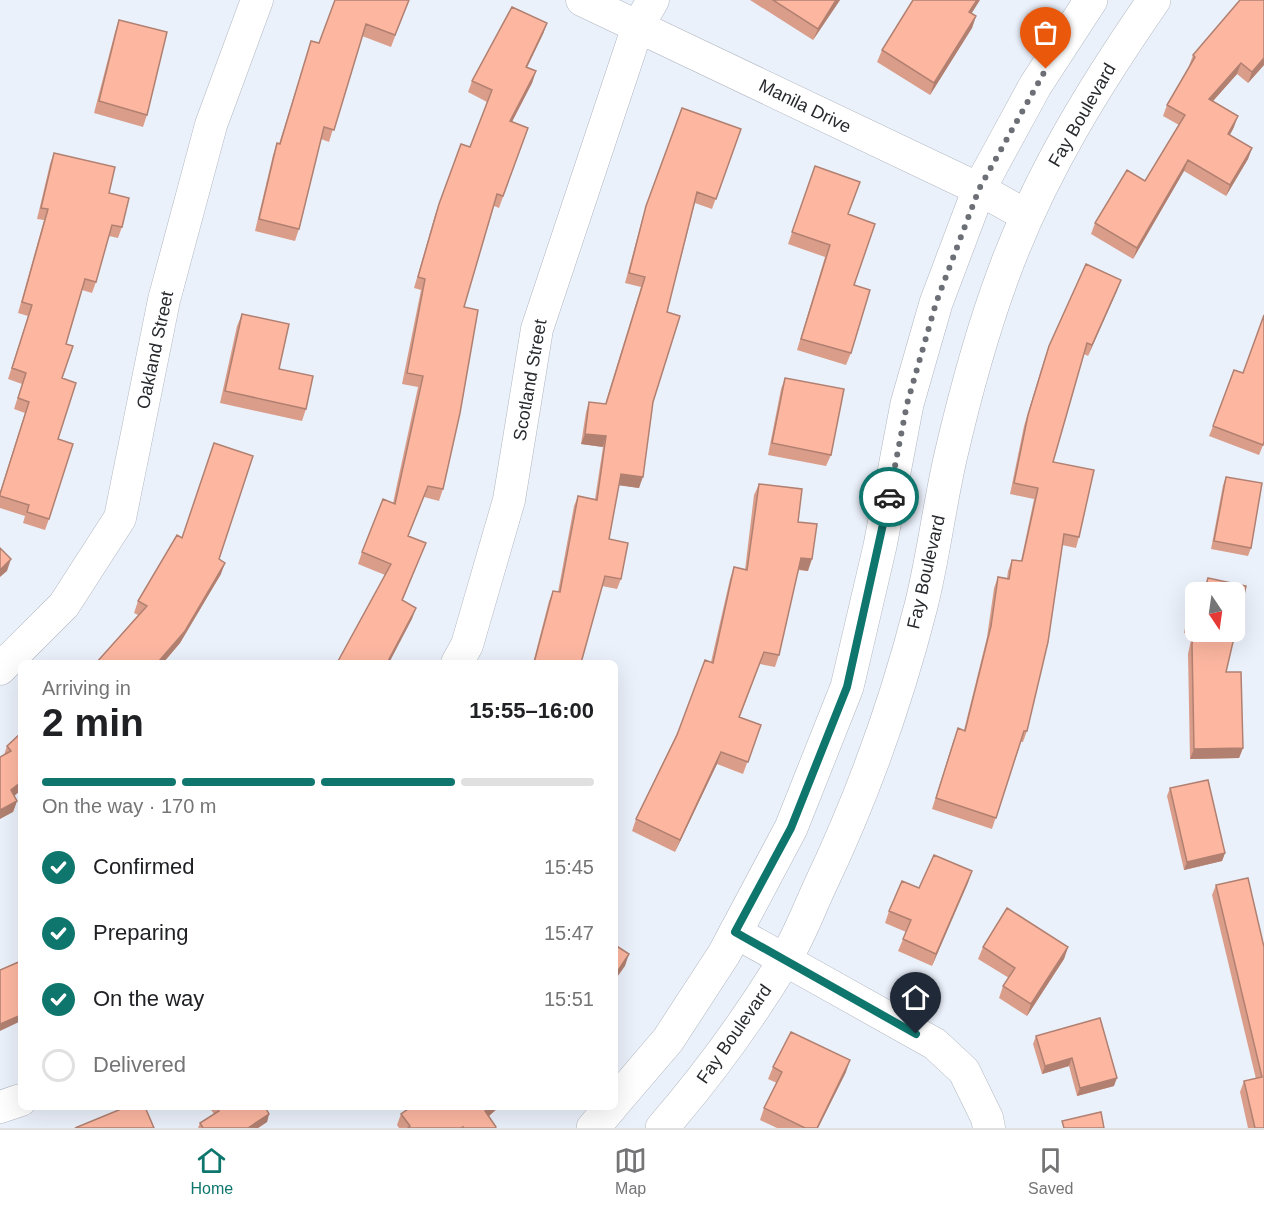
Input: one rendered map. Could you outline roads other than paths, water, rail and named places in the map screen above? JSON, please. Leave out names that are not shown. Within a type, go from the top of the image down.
[{"type":"main road","points":[[618,1098],[668,1040],[735,932],[791,828],[847,687],[880,546],[907,404],[936,303],[979,189],[1035,86],[1091,0]]},
{"type":"main road","name":"Fay Boulevard","points":[[662,1128],[703,1081],[785,960],[844,835],[879,748],[921,606],[950,461],[972,368],[1005,268],[1027,216],[1067,134],[1154,0]]},
{"type":"main road","points":[[593,1128],[608,1110]]},
{"type":"street","name":"Oakland Street","points":[[0,669],[64,605],[120,518],[170,278],[211,125],[257,0]]},
{"type":"street","name":"Manila Drive","points":[[582,0],[645,13],[1027,216]]},
{"type":"street","name":"Scotland Street","points":[[459,660],[467,645],[509,500],[537,329],[645,13]]},
{"type":"street","points":[[735,932],[935,1044],[964,1071],[987,1118],[989,1128]]},
{"type":"street","points":[[0,1107],[18,1101]]}]
